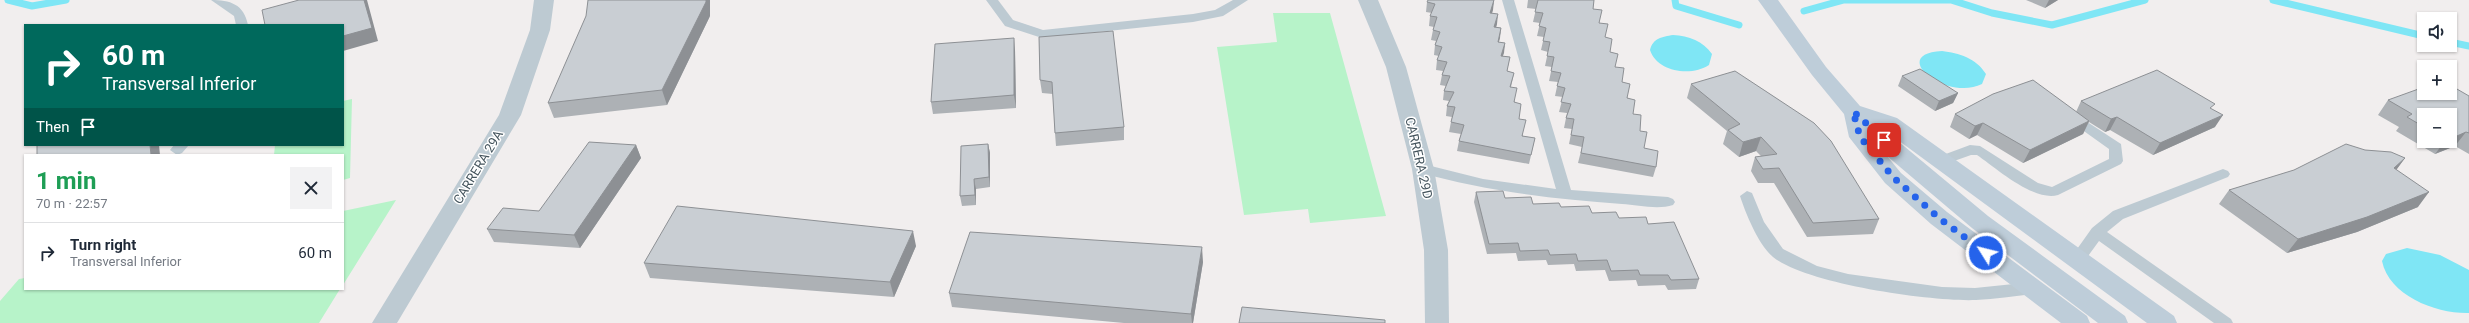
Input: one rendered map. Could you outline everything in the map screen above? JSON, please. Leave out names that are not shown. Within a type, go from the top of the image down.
[{"type":"main road","points":[[1768,0],[1827,82],[1853,111],[1925,177],[2116,323]]},
{"type":"main road","points":[[1853,111],[1889,123],[1940,162],[2078,259],[2165,323]]},
{"type":"main road","points":[[1853,111],[1860,137],[1894,178],[1939,218],[2078,323]]},
{"type":"street","name":"CARRERA 29A","points":[[384,323],[510,115],[540,30],[544,0]]},
{"type":"street","name":"CARRERA 29D","points":[[1368,0],[1396,67],[1423,169],[1436,250],[1437,323]]},
{"type":"lane","points":[[217,0],[222,1],[240,15],[242,24]]},
{"type":"lane","points":[[992,0],[1009,23],[1042,34],[1200,17],[1219,13],[1242,0]]},
{"type":"lane","points":[[1508,0],[1565,195]]},
{"type":"lane","points":[[1940,162],[1970,150],[1980,151],[2033,187],[2053,192],[2116,161],[2116,146],[2060,108]]},
{"type":"lane","points":[[1423,169],[1450,177],[1492,185],[1565,195],[1668,202]]},
{"type":"lane","points":[[2078,259],[2097,232],[2118,215],[2223,174]]},
{"type":"lane","points":[[1747,196],[1757,223],[1778,252],[1812,270],[1848,280],[1942,293],[1975,294],[2033,288]]},
{"type":"lane","points":[[2097,232],[2225,323]]},
{"type":"green space","points":[[1273,13],[1330,13],[1386,216],[1310,223],[1308,209],[1244,215],[1217,47],[1277,42]]},
{"type":"green space","points":[[352,99],[350,178],[344,180],[344,154],[274,154],[275,146],[344,146],[344,101]]},
{"type":"green space","points":[[396,200],[344,283],[344,211]]},
{"type":"green space","points":[[24,278],[24,290],[339,290],[319,323],[0,323],[0,301],[19,279]]},
{"type":"water","points":[[1673,35],[1695,40],[1708,49],[1712,54],[1709,65],[1702,69],[1684,71],[1667,68],[1660,63],[1650,50],[1651,46],[1658,39]]},
{"type":"water","points":[[1942,51],[1967,57],[1982,68],[1986,74],[1982,84],[1968,88],[1953,87],[1939,82],[1928,75],[1921,68],[1920,60],[1926,54]]},
{"type":"water","points":[[2407,248],[2440,255],[2469,270],[2469,313],[2443,310],[2429,306],[2404,293],[2394,284],[2386,273],[2382,261],[2386,254]]},
{"type":"building","points":[[299,0],[364,0],[372,28],[344,36],[344,24],[265,24],[262,10]]},
{"type":"building","points":[[588,0],[706,0],[706,2],[662,90],[548,103],[586,16]]},
{"type":"building","points":[[1428,0],[1494,0],[1490,13],[1498,14],[1494,27],[1501,28],[1498,42],[1505,43],[1501,56],[1510,57],[1507,71],[1514,73],[1510,87],[1517,88],[1514,102],[1521,104],[1519,119],[1526,120],[1522,136],[1535,138],[1531,155],[1459,141],[1464,125],[1451,122],[1455,107],[1447,106],[1454,92],[1444,91],[1450,76],[1442,75],[1447,62],[1437,60],[1442,47],[1435,45],[1440,32],[1433,30],[1437,17],[1430,16],[1435,4],[1427,2]]},
{"type":"building","points":[[1538,0],[1594,0],[1593,9],[1602,10],[1599,23],[1608,24],[1605,37],[1612,39],[1610,52],[1618,54],[1615,67],[1624,68],[1622,82],[1630,84],[1627,98],[1635,100],[1633,114],[1641,115],[1640,131],[1647,132],[1644,148],[1658,151],[1656,167],[1581,153],[1584,137],[1571,135],[1574,119],[1566,118],[1571,104],[1561,102],[1565,88],[1557,86],[1561,73],[1551,71],[1554,57],[1547,56],[1550,42],[1543,41],[1546,28],[1539,26],[1543,13],[1535,12]]},
{"type":"building","points":[[1113,31],[1124,127],[1055,133],[1052,82],[1040,80],[1039,37]]},
{"type":"building","points":[[1014,38],[1014,95],[931,102],[935,44]]},
{"type":"building","points":[[1920,69],[1958,93],[1939,101],[1902,76]]},
{"type":"building","points":[[2157,70],[2215,104],[2210,108],[2223,115],[2160,143],[2117,117],[2111,119],[2081,101]]},
{"type":"building","points":[[1735,71],[1814,123],[1831,141],[1879,219],[1813,223],[1779,168],[1763,169],[1755,157],[1777,154],[1761,137],[1743,142],[1728,130],[1740,124],[1691,84]]},
{"type":"building","points":[[2033,80],[2089,121],[2030,150],[1983,123],[1975,126],[1955,114],[1993,94]]},
{"type":"building","points":[[2457,89],[2469,96],[2469,133],[2466,132],[2457,136],[2457,108],[2417,108],[2417,123],[2407,117],[2412,114],[2388,100],[2417,90],[2417,100],[2457,100]]},
{"type":"building","points":[[589,142],[636,145],[574,235],[487,229],[503,208],[539,211]]},
{"type":"building","points":[[988,144],[989,177],[974,179],[975,195],[960,196],[961,146]]},
{"type":"building","points":[[2346,144],[2365,150],[2391,152],[2405,158],[2394,168],[2429,192],[2367,217],[2298,239],[2229,190],[2294,170]]},
{"type":"building","points":[[37,146],[150,146],[151,154],[37,154]]},
{"type":"building","points":[[1503,191],[1505,198],[1531,197],[1533,204],[1559,203],[1561,207],[1589,206],[1592,213],[1616,212],[1619,218],[1646,217],[1648,224],[1674,222],[1699,279],[1671,280],[1668,275],[1640,275],[1638,270],[1611,271],[1607,260],[1578,261],[1576,254],[1550,255],[1548,250],[1520,251],[1518,243],[1489,244],[1476,192]]},
{"type":"building","points":[[677,206],[913,231],[890,282],[644,263]]},
{"type":"building","points":[[970,232],[1202,247],[1191,314],[949,293]]},
{"type":"building","points":[[1242,307],[1385,320],[1385,323],[1239,323]]},
{"type":"waterway","points":[[8,0],[32,6],[66,0]]},
{"type":"waterway","points":[[1675,0],[1676,6],[1739,25]]},
{"type":"waterway","points":[[1804,11],[1844,0],[1951,0],[1992,13],[2052,25],[2145,0]]},
{"type":"waterway","points":[[2273,0],[2417,34]]},
{"type":"waterway","points":[[2457,43],[2469,46]]},
{"type":"route","points":[[1884,140],[1853,111],[1860,137],[1894,178],[1939,218],[1986,253]]}]
